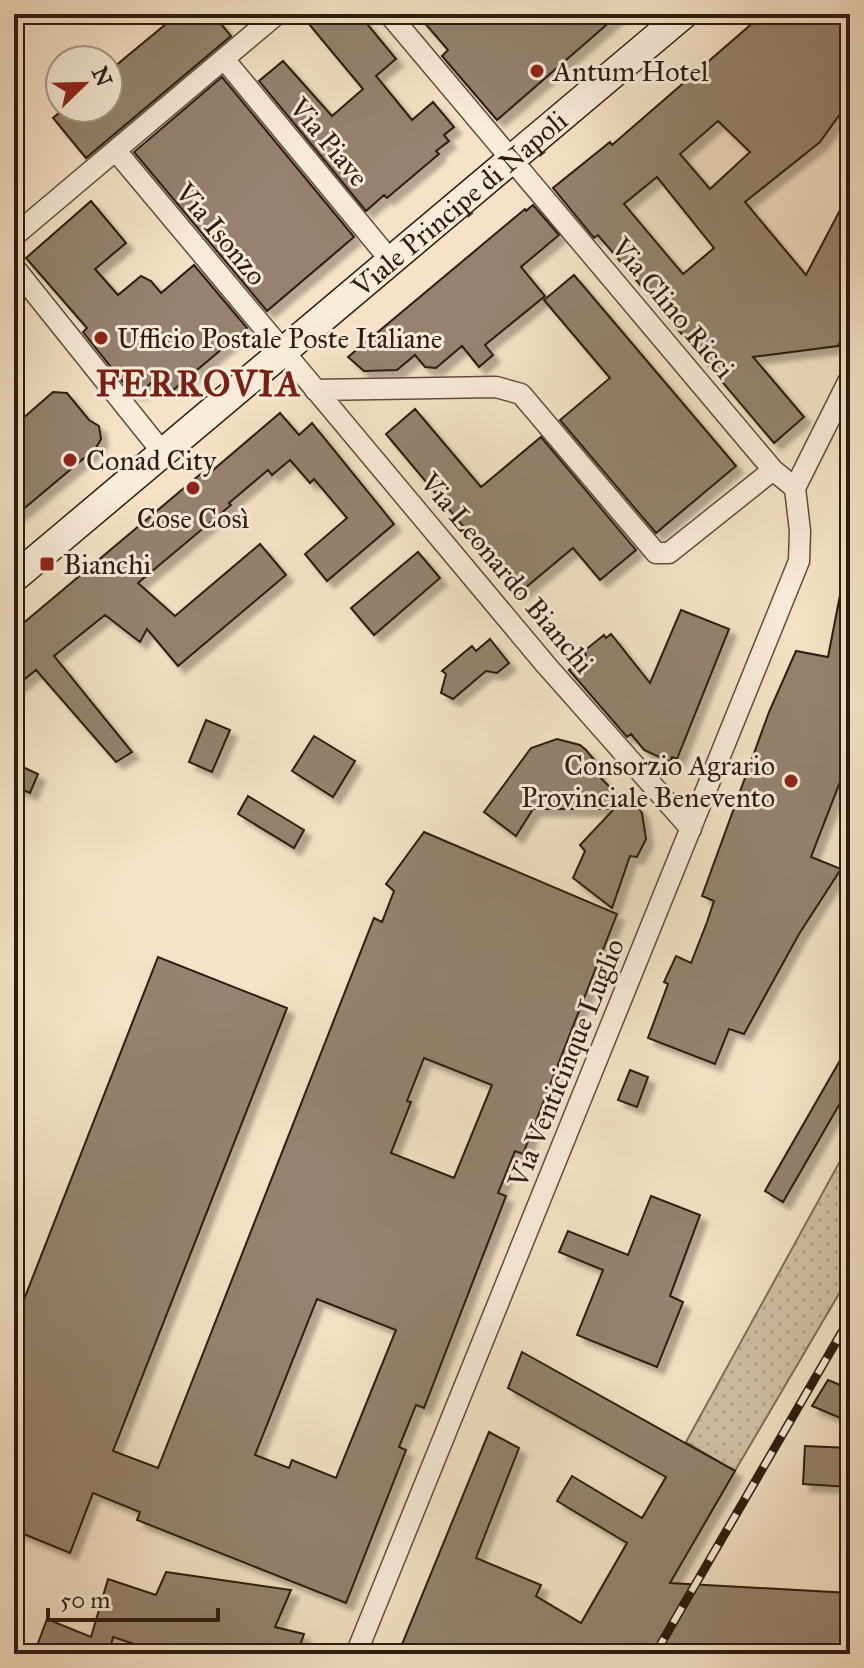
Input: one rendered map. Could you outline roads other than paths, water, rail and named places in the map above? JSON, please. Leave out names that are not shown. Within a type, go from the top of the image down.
[{"type":"street","points":[[14,236],[277,14]]},
{"type":"street","name":"Via Clino Ricci","points":[[389,14],[773,470],[795,488]]},
{"type":"street","name":"Viale Principe di Napoli","points":[[14,578],[684,14]]},
{"type":"street","name":"Via Piave","points":[[224,59],[391,261]]},
{"type":"street","name":"Via Isonzo","points":[[116,151],[282,352]]},
{"type":"street","points":[[14,267],[163,453]]},
{"type":"street","name":"Via Leonardo Bianchi","points":[[282,352],[546,665],[691,829]]},
{"type":"street","points":[[795,488],[850,378]]},
{"type":"street","points":[[315,390],[496,387],[521,394],[656,553],[669,553],[773,470]]},
{"type":"street","name":"Via Venticinque Luglio","points":[[356,1654],[799,561],[800,531],[795,488]]},
{"type":"railway","points":[[655,1654],[850,1318]]},
{"type":"place","name":"Antum Hotel","points":[[537,71]]},
{"type":"place","name":"Ufficio Postale Poste Italiane","points":[[101,338]]},
{"type":"place","name":"Conad City","points":[[70,460]]},
{"type":"place","name":"Cose Così","points":[[193,488]]},
{"type":"place","name":"Bianchi","points":[[47,564]]},
{"type":"place","name":"Consorzio Agrario Provinciale Benevento","points":[[791,781]]},
{"type":"district","name":"FERROVIA","points":[[199,384]]}]
